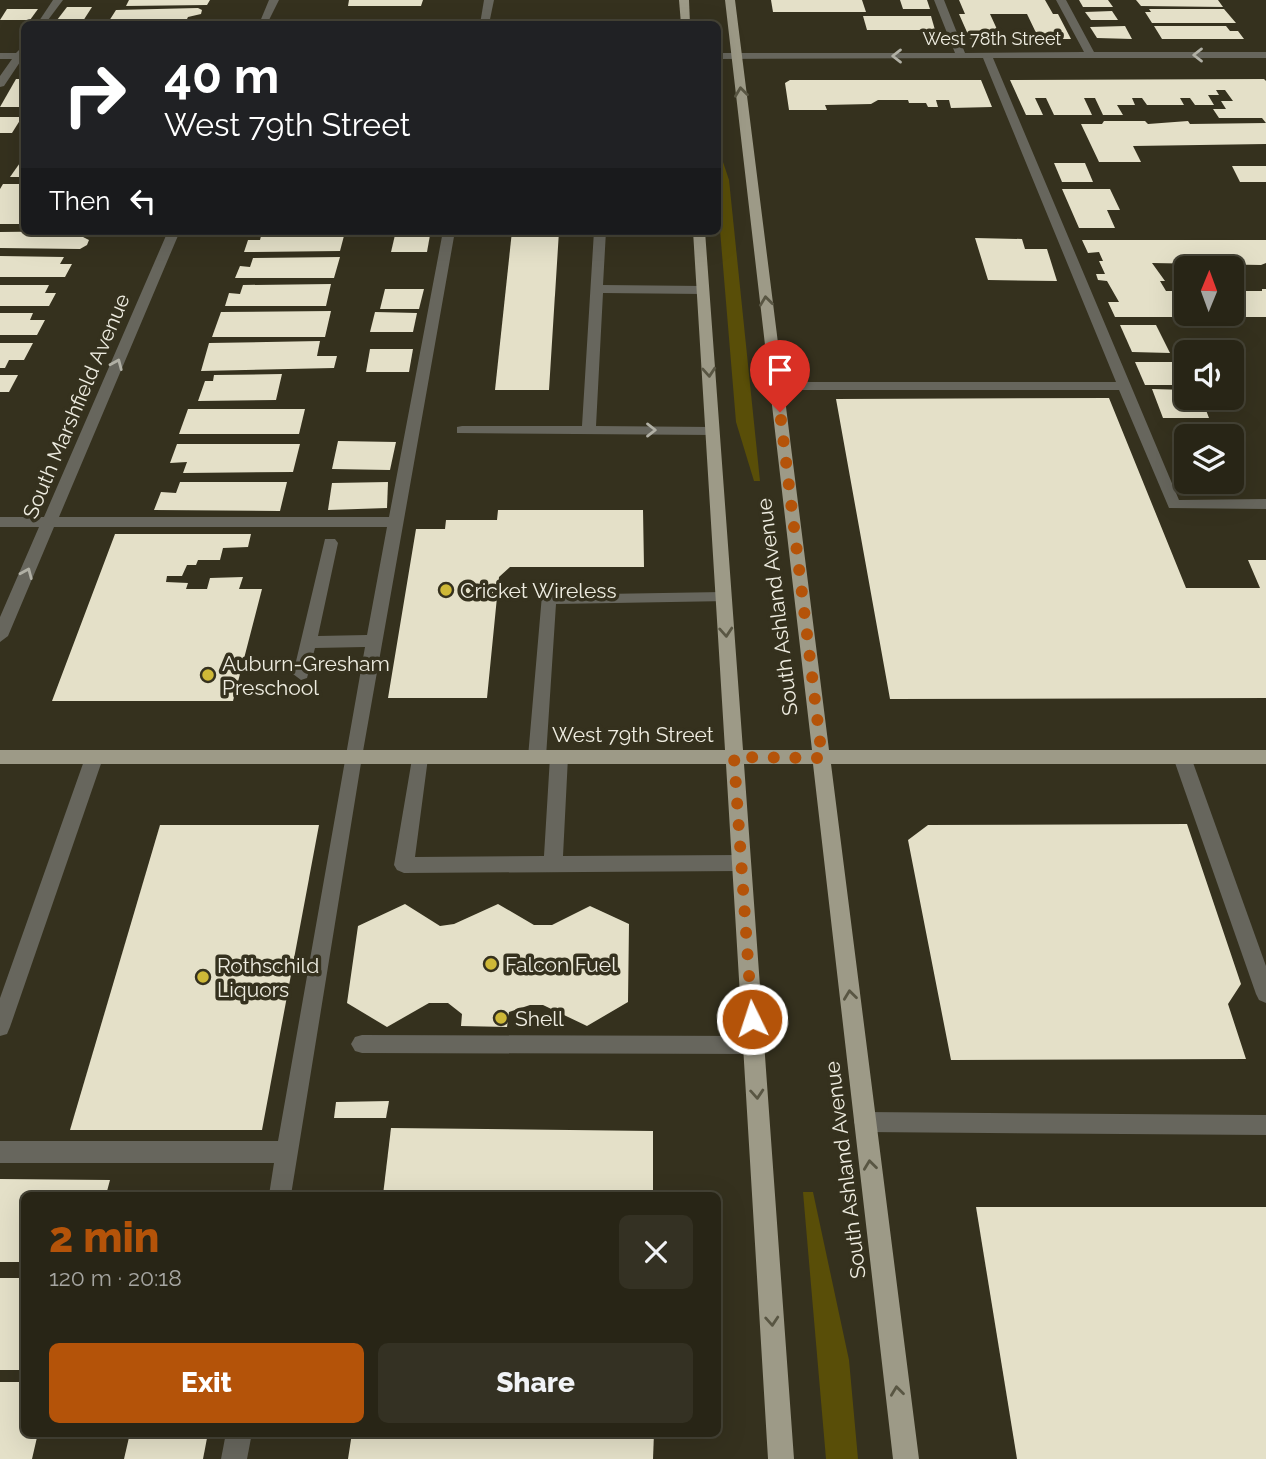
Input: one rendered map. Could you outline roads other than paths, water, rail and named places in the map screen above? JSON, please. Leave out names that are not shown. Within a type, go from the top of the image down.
[{"type":"main road","points":[[684,0],[686,21]]},
{"type":"main road","name":"South Ashland Avenue","points":[[730,0],[906,1459]]},
{"type":"main road","points":[[699,235],[781,1459]]},
{"type":"main road","name":"West 79th Street","points":[[0,757],[1266,757]]},
{"type":"street","points":[[43,21],[58,0]]},
{"type":"street","points":[[264,21],[274,0]]},
{"type":"street","points":[[486,21],[489,0]]},
{"type":"street","points":[[939,0],[961,56]]},
{"type":"street","points":[[1061,0],[1091,55]]},
{"type":"street","points":[[0,56],[21,54]]},
{"type":"street","name":"West 78th Street","points":[[721,56],[1266,55]]},
{"type":"street","points":[[987,56],[1174,505],[1266,504]]},
{"type":"street","points":[[0,84],[21,57]]},
{"type":"street","name":"South Marshfield Avenue","points":[[0,636],[172,235]]},
{"type":"street","points":[[281,1192],[353,758],[448,235]]},
{"type":"street","points":[[589,430],[600,235]]},
{"type":"street","points":[[597,289],[703,290]]},
{"type":"street","points":[[777,386],[1125,386]]},
{"type":"street","points":[[462,430],[712,431]]},
{"type":"street","points":[[0,522],[396,522]]},
{"type":"street","points":[[301,674],[330,543]]},
{"type":"street","points":[[537,757],[548,599],[723,597]]},
{"type":"street","points":[[308,642],[374,641]]},
{"type":"street","points":[[553,864],[559,757]]},
{"type":"street","points":[[1182,757],[1266,994]]},
{"type":"street","points":[[0,1027],[94,758]]},
{"type":"street","points":[[419,758],[404,865],[741,863]]},
{"type":"street","points":[[362,1044],[754,1045]]},
{"type":"street","points":[[865,1122],[1266,1125]]},
{"type":"street","points":[[0,1152],[288,1152]]},
{"type":"street","points":[[234,1459],[238,1437]]},
{"type":"place","name":"Cricket Wireless","points":[[446,590]]},
{"type":"place","name":"Auburn-Gresham Preschool","points":[[208,675]]},
{"type":"place","name":"Falcon Fuel","points":[[491,964]]},
{"type":"place","name":"Rothschild Liquors","points":[[203,977]]},
{"type":"place","name":"Shell","points":[[501,1018]]}]
